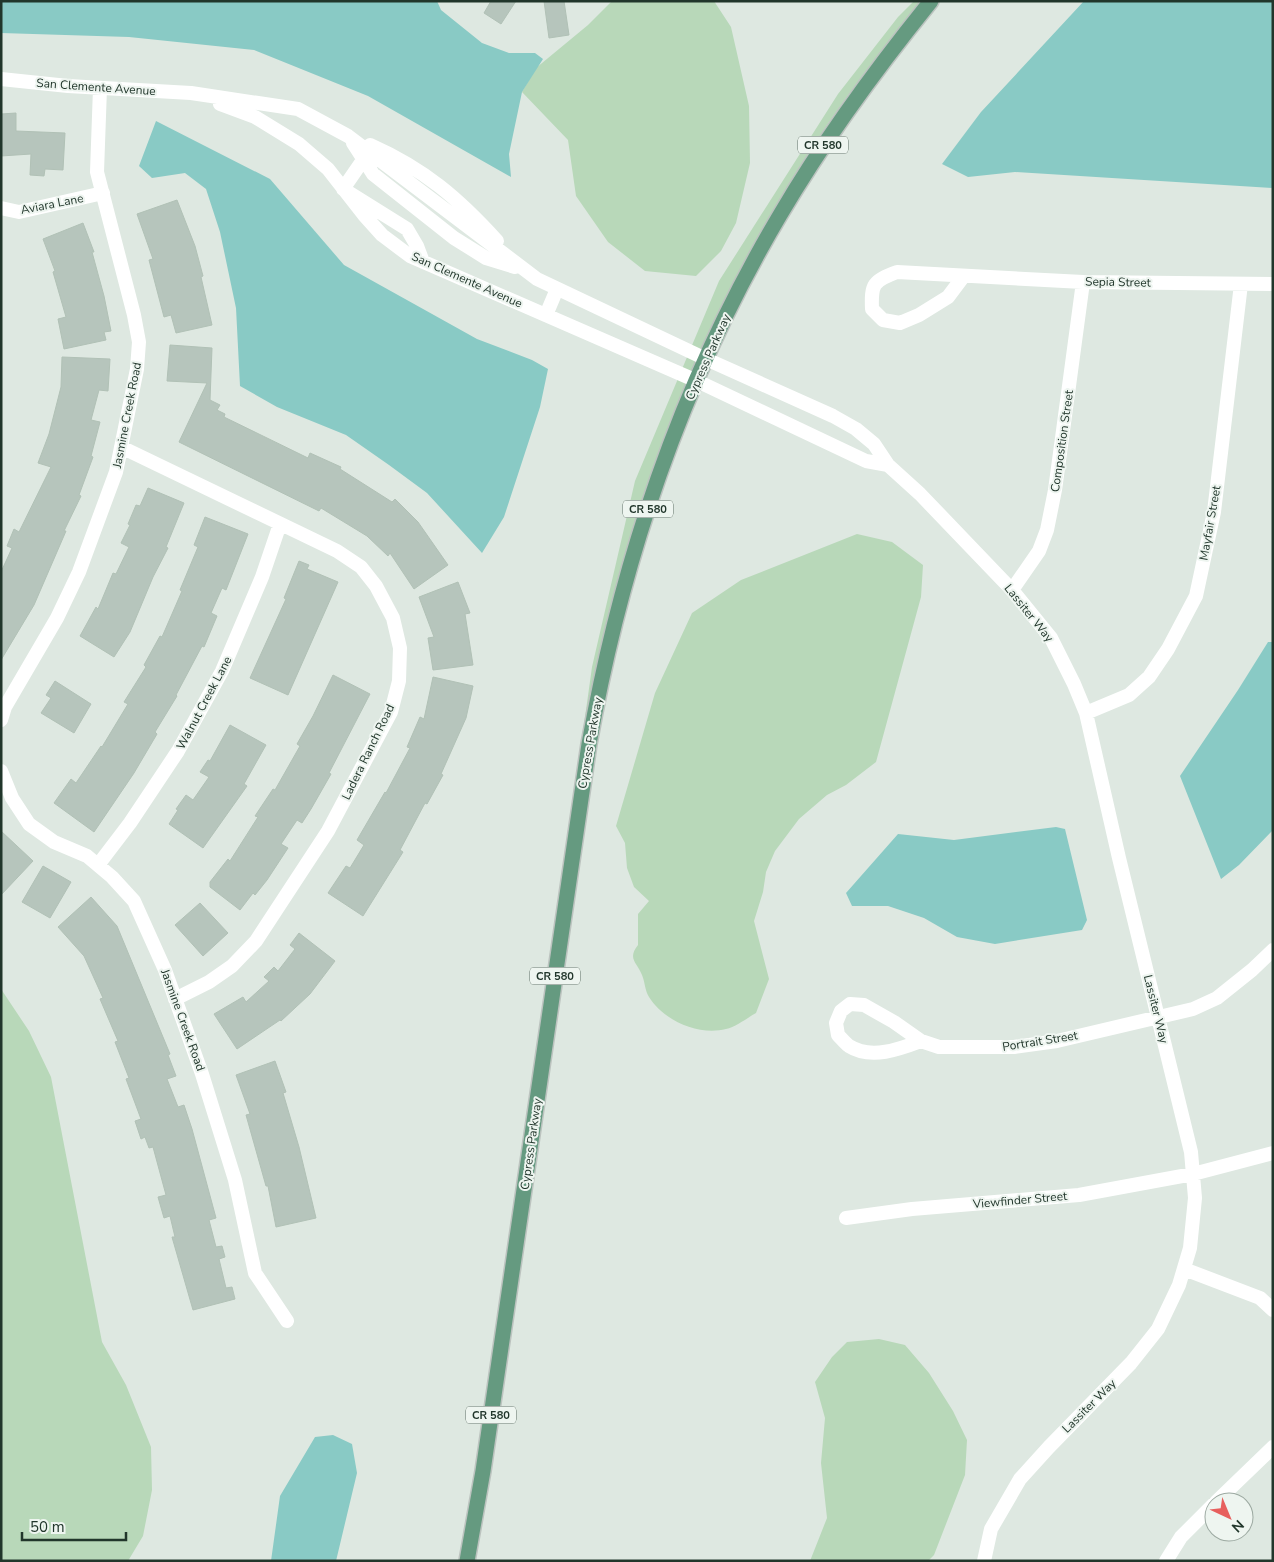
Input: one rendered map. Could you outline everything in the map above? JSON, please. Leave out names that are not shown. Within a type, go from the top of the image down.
[{"type":"main road","name":"Cypress Parkway","points":[[467,1561],[485,1462],[595,712],[613,630],[640,534],[673,439],[706,359],[779,215],[822,147],[865,86],[931,1]]},
{"type":"street","name":"San Clemente Avenue","points":[[1,80],[191,93],[298,109],[348,136],[537,279],[706,359]]},
{"type":"street","name":"Jasmine Creek Road","points":[[1,720],[5,707],[57,618],[80,572],[116,472],[137,369],[139,342],[134,316],[97,172],[100,88]]},
{"type":"street","name":"San Clemente Avenue","points":[[191,93],[255,117],[292,139],[328,170],[382,236],[410,256],[697,381]]},
{"type":"street","points":[[348,136],[373,174],[454,238],[486,258],[523,269]]},
{"type":"street","points":[[364,160],[343,189],[407,229],[417,246],[423,262]]},
{"type":"street","name":"Aviara Lane","points":[[1,208],[19,212],[103,193]]},
{"type":"street","name":"Sepia Street","points":[[963,277],[948,297],[919,315],[900,323],[883,320],[872,309],[872,291],[881,278],[897,272],[1083,282],[1273,284]]},
{"type":"street","name":"Composition Street","points":[[1012,590],[1039,551],[1047,530],[1055,490],[1083,282]]},
{"type":"street","name":"Mayfair Street","points":[[1086,713],[1129,695],[1149,677],[1168,650],[1196,596],[1214,512],[1241,284]]},
{"type":"street","points":[[546,315],[557,289]]},
{"type":"street","name":"Lassiter Way","points":[[706,359],[833,416],[856,429],[874,444],[888,465],[920,494],[1012,590],[1051,638],[1086,713],[1119,858],[1191,1152],[1194,1198],[1190,1248],[1179,1285],[1158,1329],[1131,1364],[1048,1447],[1020,1479],[991,1530],[984,1561]]},
{"type":"street","points":[[697,381],[866,461],[888,465]]},
{"type":"street","name":"Ladera Ranch Road","points":[[121,447],[337,551],[361,567],[376,586],[393,618],[400,648],[400,680],[391,712],[328,831],[256,941],[232,966],[210,982],[175,998]]},
{"type":"street","name":"Walnut Creek Lane","points":[[98,865],[130,823],[178,751],[222,671],[262,577],[280,524]]},
{"type":"street","name":"Jasmine Creek Road","points":[[1,771],[12,798],[28,824],[54,842],[87,856],[112,877],[134,901],[149,932],[175,998],[202,1074],[235,1180],[255,1273],[287,1320]]},
{"type":"street","name":"Portrait Street","points":[[921,1041],[895,1051],[866,1052],[849,1046],[838,1035],[836,1023],[841,1011],[850,1004],[864,1005],[894,1022],[921,1041],[939,1047],[1014,1047],[1057,1041],[1193,1009],[1217,998],[1252,970],[1273,950]]},
{"type":"street","name":"Viewfinder Street","points":[[846,1218],[912,1209],[1079,1194],[1193,1174],[1273,1153]]},
{"type":"street","points":[[1184,1269],[1260,1298],[1273,1310]]},
{"type":"street","points":[[1226,1492],[1273,1447]]},
{"type":"street","points":[[1166,1561],[1181,1538],[1204,1514]]},
{"type":"green space","points":[[612,1],[714,1],[731,27],[749,106],[750,163],[736,223],[721,251],[696,276],[645,271],[608,242],[576,196],[568,140],[522,92],[536,68],[588,25]]},
{"type":"green space","points":[[914,1],[921,1],[846,97],[780,199],[741,269],[706,340],[675,413],[647,487],[624,562],[604,639],[587,717],[574,796],[592,667],[635,481],[719,281],[838,94],[898,17]]},
{"type":"green space","points":[[857,534],[892,542],[923,565],[921,597],[876,762],[846,785],[827,795],[799,819],[775,851],[766,872],[763,892],[754,921],[769,979],[756,1013],[730,1028],[716,1031],[683,1025],[673,1020],[656,1006],[648,995],[642,975],[634,960],[633,954],[638,945],[638,914],[649,901],[634,887],[627,868],[625,843],[616,826],[655,693],[692,613],[741,580]]},
{"type":"green space","points":[[1,989],[29,1031],[51,1077],[102,1342],[126,1385],[151,1447],[152,1490],[143,1536],[128,1561],[1,1561]]},
{"type":"green space","points":[[879,1339],[905,1345],[929,1373],[953,1411],[967,1440],[965,1475],[934,1555],[928,1561],[810,1561],[827,1518],[821,1463],[825,1418],[815,1382],[832,1357],[847,1342]]},
{"type":"water","points":[[1,1],[437,1],[441,10],[482,43],[509,53],[535,53],[543,59],[522,92],[509,154],[511,177],[368,96],[254,50],[129,37],[1,33]]},
{"type":"water","points":[[1084,1],[1273,1],[1273,188],[1015,172],[968,177],[942,164],[981,112]]},
{"type":"water","points":[[156,121],[270,179],[344,265],[477,339],[532,360],[548,369],[540,407],[504,517],[482,553],[427,493],[346,435],[277,407],[240,386],[236,308],[220,232],[206,189],[185,173],[152,178],[139,166]]},
{"type":"water","points":[[1268,642],[1273,642],[1273,830],[1239,865],[1221,879],[1180,776]]},
{"type":"water","points":[[1056,827],[1065,829],[1087,920],[1082,930],[995,944],[957,937],[924,918],[888,906],[852,906],[846,893],[898,834],[954,840]]},
{"type":"water","points":[[333,1435],[352,1444],[357,1473],[336,1561],[271,1561],[280,1496],[315,1437]]},
{"type":"building","points":[[491,1],[516,1],[501,24],[484,13]]},
{"type":"building","points":[[544,1],[564,1],[569,35],[549,38]]},
{"type":"building","points":[[16,113],[16,131],[65,133],[63,170],[45,169],[44,176],[30,175],[31,154],[1,156],[1,114]]},
{"type":"building","points":[[177,200],[195,246],[203,276],[201,277],[212,325],[176,333],[171,315],[164,317],[149,260],[153,259],[137,214]]},
{"type":"building","points":[[83,223],[94,252],[92,252],[111,331],[104,332],[106,340],[64,349],[58,319],[66,317],[53,272],[55,271],[43,239]]},
{"type":"building","points":[[170,345],[212,348],[210,400],[220,405],[217,410],[225,414],[224,417],[308,458],[310,453],[341,467],[340,469],[392,502],[395,499],[418,522],[448,565],[414,589],[390,553],[388,556],[367,536],[321,508],[319,511],[179,442],[207,383],[167,381]]},
{"type":"building","points":[[62,357],[110,359],[108,391],[99,390],[91,420],[100,422],[91,456],[93,457],[79,495],[81,496],[64,531],[66,531],[34,605],[1,660],[1,572],[12,548],[7,546],[14,529],[19,532],[51,467],[38,463],[49,434],[61,387]]},
{"type":"building","points":[[148,488],[184,503],[166,547],[168,548],[153,577],[130,632],[114,657],[80,636],[96,607],[98,609],[113,573],[116,574],[129,547],[121,543],[130,525],[128,524],[136,505],[140,506]]},
{"type":"building","points":[[205,517],[248,534],[226,590],[222,588],[211,613],[217,616],[204,647],[202,646],[177,696],[155,732],[157,734],[134,773],[94,832],[54,803],[71,779],[76,783],[102,747],[128,704],[124,702],[146,667],[144,665],[160,636],[162,637],[182,591],[180,590],[198,547],[194,545]]},
{"type":"building","points":[[299,561],[309,565],[307,569],[338,582],[288,695],[250,678],[286,599],[284,598]]},
{"type":"building","points":[[458,582],[470,613],[465,614],[473,665],[433,670],[428,638],[434,637],[419,597]]},
{"type":"building","points":[[333,675],[370,694],[329,773],[331,774],[311,809],[302,823],[297,820],[281,844],[288,848],[267,880],[255,895],[253,893],[240,910],[210,887],[210,882],[228,859],[230,861],[258,817],[255,816],[273,789],[275,790],[300,746],[297,744]]},
{"type":"building","points":[[433,677],[473,686],[466,718],[441,774],[443,775],[427,804],[425,803],[400,850],[403,852],[363,916],[328,893],[346,866],[350,868],[364,845],[357,840],[386,793],[410,748],[407,747],[420,717],[424,719]]},
{"type":"building","points":[[55,681],[91,704],[74,733],[41,713],[51,698],[46,695]]},
{"type":"building","points":[[230,725],[266,745],[244,784],[247,786],[203,848],[169,824],[178,810],[176,809],[186,795],[193,800],[209,777],[200,772],[208,760],[210,761]]},
{"type":"building","points":[[1,831],[33,861],[1,895]]},
{"type":"building","points":[[43,866],[71,882],[50,918],[22,902]]},
{"type":"building","points":[[91,897],[117,926],[170,1054],[168,1055],[176,1076],[167,1079],[178,1107],[184,1105],[192,1129],[216,1218],[209,1220],[216,1247],[222,1246],[225,1257],[219,1259],[226,1288],[232,1287],[235,1299],[193,1310],[172,1237],[175,1237],[170,1216],[164,1218],[158,1197],[166,1195],[153,1147],[149,1148],[145,1137],[141,1139],[135,1121],[141,1119],[126,1079],[129,1078],[115,1042],[118,1041],[100,999],[103,998],[84,956],[58,927]]},
{"type":"building","points":[[200,903],[228,933],[203,956],[175,925]]},
{"type":"building","points":[[299,933],[335,961],[310,994],[281,1021],[237,1049],[214,1014],[243,997],[246,1002],[269,981],[264,977],[274,967],[278,971],[295,949],[290,945]]},
{"type":"building","points":[[275,1061],[286,1092],[283,1093],[299,1147],[316,1218],[276,1227],[268,1186],[266,1186],[246,1115],[250,1114],[236,1075]]}]
